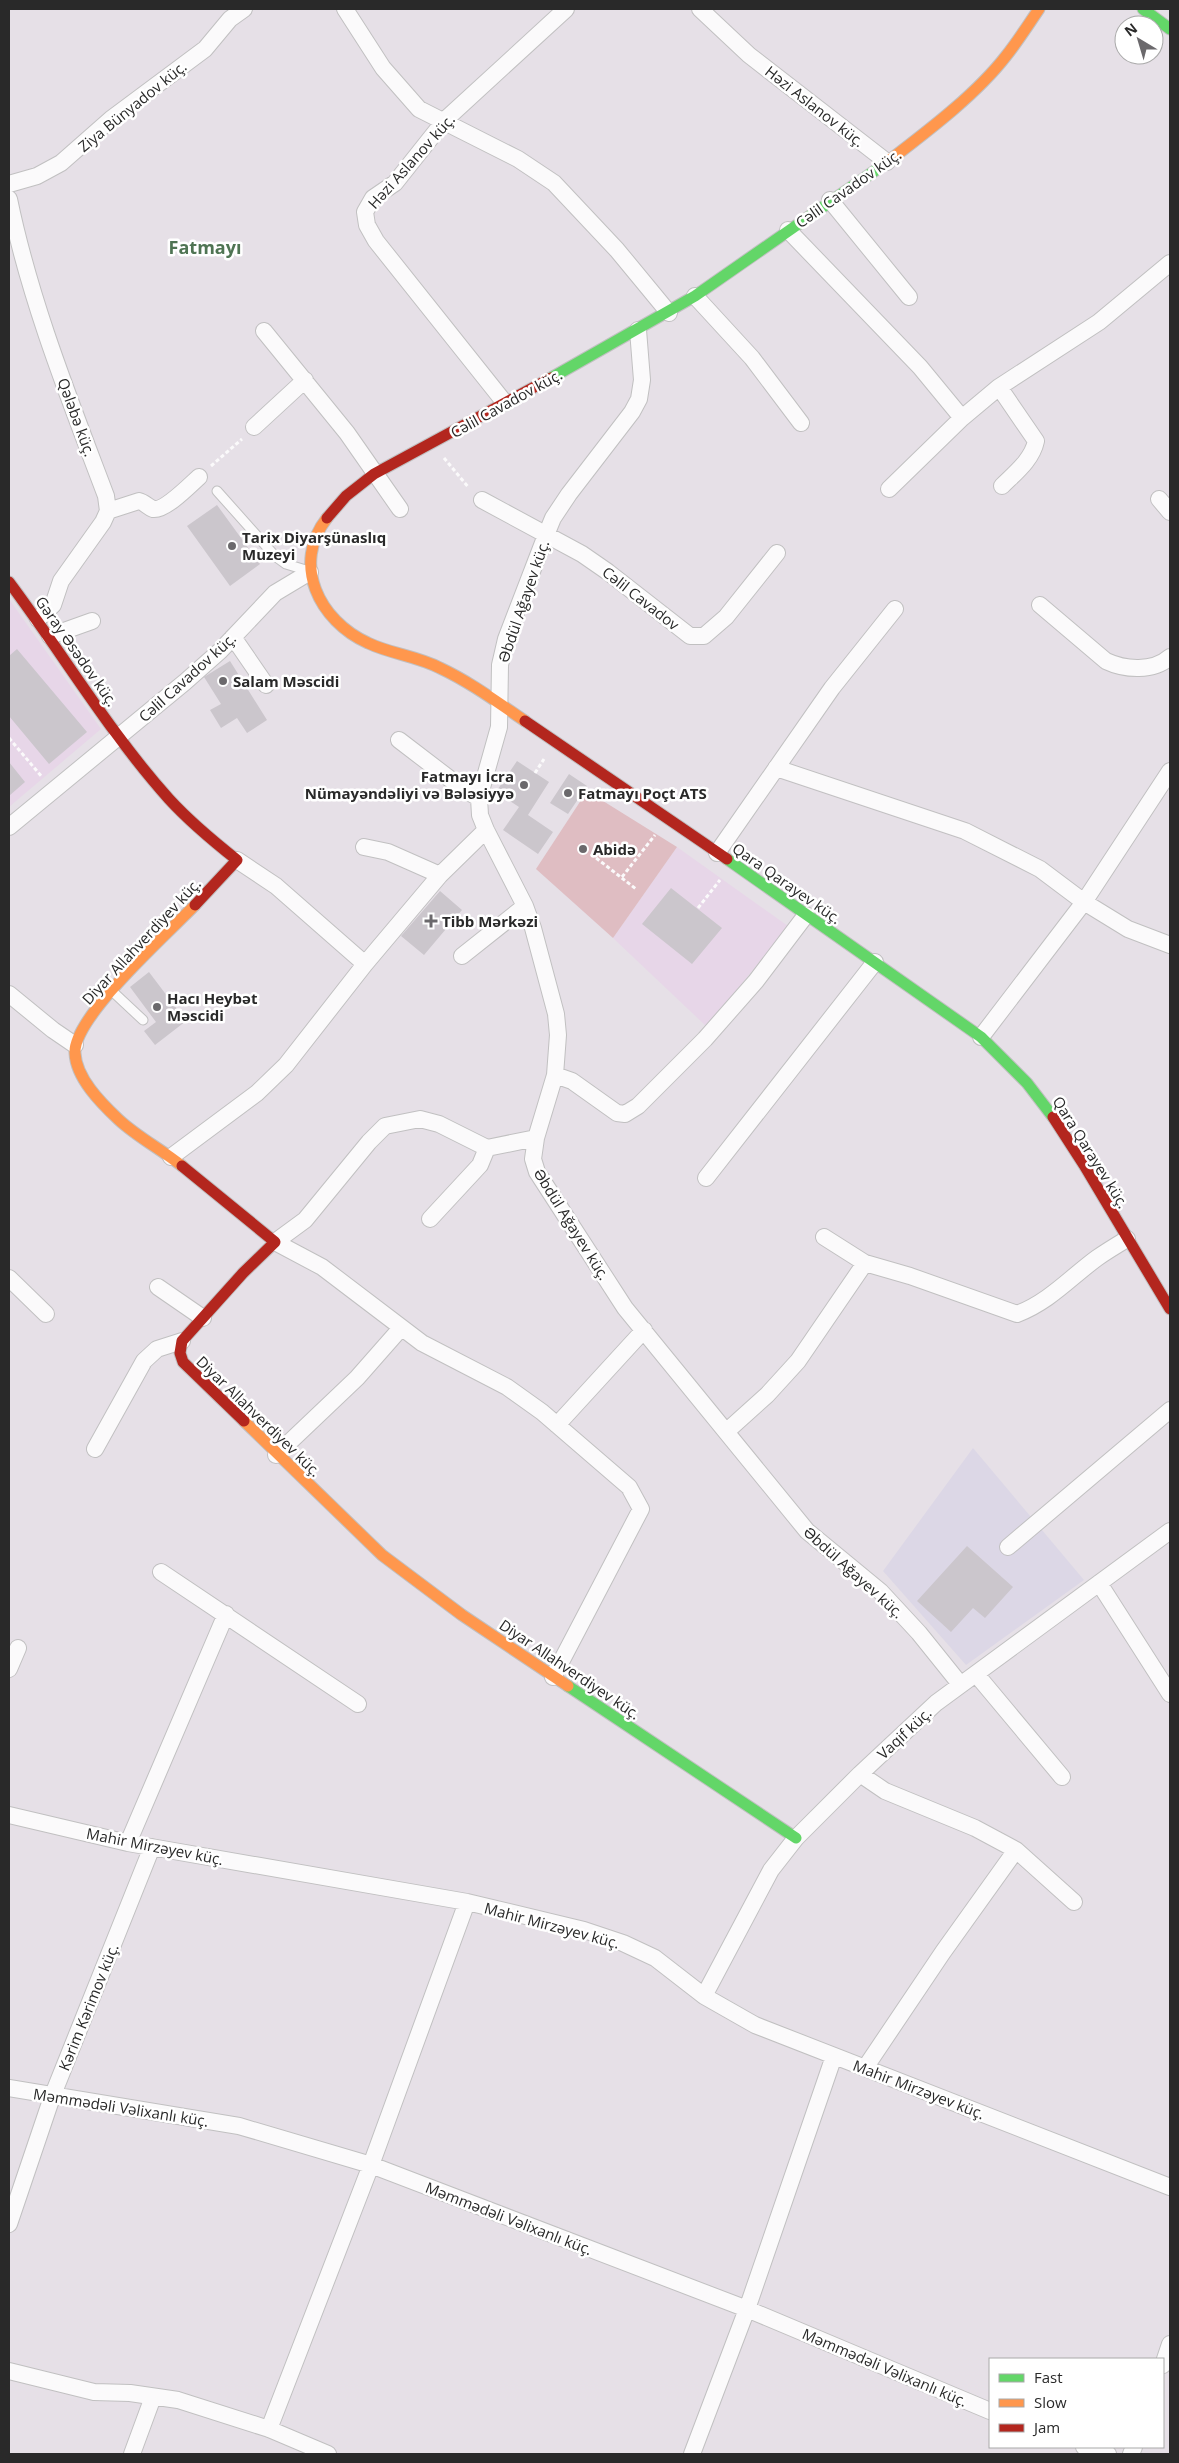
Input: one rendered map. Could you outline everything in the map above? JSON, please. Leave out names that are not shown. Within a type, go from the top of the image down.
[{"type":"street","name":"Ziya Bünyadov küç.","points":[[9,184],[38,176],[61,162],[111,119],[205,49],[230,19],[244,9]]},
{"type":"street","points":[[345,9],[383,68],[419,109],[445,120],[518,159],[554,183],[617,250],[668,313]]},
{"type":"street","name":"Həzi Aslanov küç.","points":[[505,403],[376,241],[367,225],[365,212],[374,198],[395,183],[445,120],[566,9]]},
{"type":"street","name":"Həzi Aslanov küç.","points":[[700,9],[749,55],[887,162]]},
{"type":"street","name":"Cəlil Cavadov küç.","points":[[9,827],[185,682],[233,638],[275,593],[310,572],[310,553],[315,537],[324,520],[337,503],[356,486],[374,474],[432,444],[668,313],[887,162],[926,132],[1006,57],[1038,9]]},
{"type":"street","points":[[1143,9],[1170,29]]},
{"type":"street","name":"Qələbə küç.","points":[[9,199],[21,255],[54,357],[106,496],[108,511]]},
{"type":"street","points":[[830,200],[909,297]]},
{"type":"street","points":[[788,230],[920,367],[962,418]]},
{"type":"street","points":[[889,489],[962,418],[999,387],[1099,322],[1170,263]]},
{"type":"street","points":[[694,296],[752,358],[801,423]]},
{"type":"street","name":"Əbdül Ağayev küç.","points":[[638,330],[642,380],[639,400],[632,412],[569,494],[554,518],[504,648],[500,666],[500,727],[479,798],[480,815],[486,830],[533,928],[556,1014],[558,1035],[556,1075],[536,1138],[533,1159],[537,1172],[625,1308],[727,1431],[807,1532],[881,1592],[919,1633],[960,1684]]},
{"type":"street","points":[[264,331],[347,433],[400,509]]},
{"type":"street","points":[[254,427],[305,380]]},
{"type":"street","points":[[999,387],[1036,441],[1034,451],[1027,461],[1002,486]]},
{"type":"street","points":[[38,619],[53,605],[61,581],[103,522],[108,511],[139,501],[156,509],[174,500],[199,477]]},
{"type":"street","points":[[1158,499],[1170,512]]},
{"type":"street","name":"Cəlil Cavadov","points":[[482,500],[608,572],[690,636],[704,636],[726,617],[777,553]]},
{"type":"street","name":"Qara Qarayev küç.","points":[[310,572],[314,589],[325,607],[354,636],[370,645],[405,654],[441,668],[501,705],[668,818],[981,1037],[1006,1060],[1045,1107],[1170,1309]]},
{"type":"street","name":"Gəray Əsədov küç.","points":[[9,582],[50,636],[119,738]]},
{"type":"street","points":[[1040,605],[1106,661],[1118,666],[1147,667],[1164,663],[1170,657]]},
{"type":"street","points":[[717,853],[832,688],[895,608]]},
{"type":"street","points":[[50,636],[92,621]]},
{"type":"street","points":[[233,638],[266,685]]},
{"type":"street","points":[[119,738],[176,808],[220,847],[276,886],[365,964]]},
{"type":"street","points":[[399,740],[463,789],[479,798]]},
{"type":"street","points":[[776,768],[965,831],[1040,869],[1084,902],[1128,929],[1170,945]]},
{"type":"street","points":[[981,1037],[1084,902],[1170,771]]},
{"type":"street","points":[[171,1157],[257,1094],[286,1065],[365,964],[440,875],[486,830]]},
{"type":"street","points":[[364,846],[388,852],[440,875]]},
{"type":"street","name":"Diyar Allahverdiyev küç.","points":[[75,1045],[88,1021],[112,991],[237,860]]},
{"type":"street","points":[[462,956],[524,906]]},
{"type":"street","points":[[556,1075],[572,1080],[617,1113],[626,1114],[638,1106],[705,1039],[756,981],[806,915]]},
{"type":"street","points":[[706,1178],[874,962]]},
{"type":"street","points":[[9,994],[53,1030],[75,1045],[77,1064],[88,1085],[116,1117],[137,1135],[171,1157],[246,1222],[275,1242],[322,1267],[422,1343],[507,1387],[557,1424],[629,1487],[641,1509],[553,1677]]},
{"type":"street","points":[[95,1449],[144,1361],[158,1349],[182,1341],[258,1257],[305,1220],[369,1142],[385,1126],[420,1119],[439,1124],[488,1148],[536,1138]]},
{"type":"street","points":[[430,1219],[480,1165],[488,1148]]},
{"type":"street","points":[[824,1237],[865,1263],[910,1276],[1017,1314],[1030,1309],[1068,1284],[1097,1258],[1127,1239]]},
{"type":"street","points":[[727,1431],[767,1395],[798,1361],[865,1263]]},
{"type":"street","points":[[9,1278],[46,1314]]},
{"type":"street","points":[[158,1287],[203,1318]]},
{"type":"street","points":[[276,1455],[357,1378],[401,1328]]},
{"type":"street","points":[[557,1424],[644,1330]]},
{"type":"street","name":"Diyar Allahverdiyev küç.","points":[[182,1341],[180,1353],[183,1362],[276,1455],[382,1555],[462,1615],[796,1838]]},
{"type":"street","points":[[1008,1547],[1170,1410]]},
{"type":"street","name":"Vaqif küç.","points":[[704,1996],[772,1870],[796,1838],[860,1774],[960,1684],[1170,1531]]},
{"type":"street","points":[[161,1572],[358,1704]]},
{"type":"street","points":[[1099,1583],[1170,1694]]},
{"type":"street","points":[[128,1843],[226,1614]]},
{"type":"street","points":[[9,1669],[18,1648]]},
{"type":"street","points":[[976,1674],[1062,1777]]},
{"type":"street","points":[[860,1774],[885,1791],[975,1828],[1016,1850],[1074,1902]]},
{"type":"street","name":"Mahir Mirzəyev küç.","points":[[9,1815],[128,1843],[466,1902],[584,1930],[623,1943],[655,1958],[704,1996],[755,2025],[1169,2184]]},
{"type":"street","name":"Kərim Kərimov küç.","points":[[9,2224],[52,2097],[152,1847]]},
{"type":"street","points":[[865,2068],[943,1952],[1016,1850]]},
{"type":"street","points":[[269,2429],[370,2166],[466,1902]]},
{"type":"street","points":[[692,2454],[747,2310],[834,2056]]},
{"type":"street","name":"Məmmədəli Vəlixanlı küç.","points":[[9,2088],[52,2097],[239,2126],[370,2166],[747,2310],[989,2411]]},
{"type":"street","points":[[1164,2362],[1170,2344]]},
{"type":"street","points":[[9,2371],[94,2392],[130,2393],[207,2408],[269,2429],[321,2453]]},
{"type":"street","points":[[132,2454],[153,2397]]},
{"type":"street","points":[[1087,2448],[1108,2454]]},
{"type":"lane","points":[[217,491],[275,556],[286,564],[310,572]]},
{"type":"lane","points":[[112,991],[143,1020]]},
{"type":"path","points":[[199,477],[254,427]]},
{"type":"path","points":[[432,444],[470,489],[482,500]]},
{"type":"path","points":[[9,738],[53,789]]},
{"type":"path","points":[[622,877],[668,818]]},
{"type":"path","points":[[591,854],[636,888]]},
{"type":"path","points":[[698,908],[733,864]]},
{"type":"shaded area","points":[[9,599],[101,729],[9,807]]},
{"type":"shaded area","points":[[587,791],[677,847],[613,938],[536,869]]},
{"type":"shaded area","points":[[677,847],[788,926],[707,1027],[613,938]]},
{"type":"shaded area","points":[[973,1448],[1084,1580],[966,1665],[883,1571]]},
{"type":"building","points":[[217,505],[260,564],[230,586],[187,526]]},
{"type":"building","points":[[17,649],[87,732],[49,764],[9,716],[9,656]]},
{"type":"building","points":[[230,661],[267,720],[247,733],[237,718],[221,728],[210,710],[221,704],[204,677]]},
{"type":"building","points":[[517,761],[549,782],[528,815],[553,832],[538,854],[503,830],[519,807],[496,792]]},
{"type":"building","points":[[9,762],[25,782],[9,796]]},
{"type":"building","points":[[569,774],[587,786],[568,814],[550,803]]},
{"type":"building","points":[[671,888],[722,928],[692,964],[642,924]]},
{"type":"building","points":[[440,891],[462,910],[424,955],[401,936]]},
{"type":"building","points":[[149,972],[186,1021],[155,1045],[144,1031],[156,1022],[130,987]]},
{"type":"building","points":[[967,1546],[1013,1587],[985,1618],[973,1608],[951,1632],[917,1601]]},
{"type":"traffic: fast","points":[[1143,9],[1170,29]]},
{"type":"traffic: fast","points":[[551,378],[695,296],[886,163]]},
{"type":"traffic: fast","points":[[727,859],[981,1037],[1027,1083],[1053,1117]]},
{"type":"traffic: fast","points":[[568,1686],[796,1838]]},
{"type":"traffic: slow","points":[[886,163],[949,113],[994,71],[1039,9]]},
{"type":"traffic: slow","points":[[327,518],[316,536],[311,554],[311,572],[316,590],[324,606],[336,621],[368,643],[431,664],[451,674],[525,721]]},
{"type":"traffic: slow","points":[[182,1166],[133,1132],[104,1105],[85,1081],[76,1062],[75,1053],[78,1037],[105,998],[124,976],[195,905]]},
{"type":"traffic: slow","points":[[244,1421],[382,1555],[462,1615],[568,1686]]},
{"type":"traffic: jam","points":[[327,518],[346,496],[374,474],[551,378]]},
{"type":"traffic: jam","points":[[9,582],[106,720],[147,773],[185,816],[237,860],[195,905]]},
{"type":"traffic: jam","points":[[525,721],[727,859]]},
{"type":"traffic: jam","points":[[1053,1117],[1170,1309]]},
{"type":"traffic: jam","points":[[182,1166],[275,1242],[243,1273],[182,1341],[180,1353],[183,1362],[244,1421]]},
{"type":"place","name":"Tarix Diyarşünaslıq Muzeyi","points":[[232,546]]},
{"type":"place","name":"Salam Məscidi","points":[[223,681]]},
{"type":"place","name":"Fatmayı İcra Nümayəndəliyi və Bələsiyyə","points":[[524,785]]},
{"type":"place","name":"Fatmayı Poçt ATS","points":[[568,793]]},
{"type":"place","name":"Abidə","points":[[583,849]]},
{"type":"place","name":"Tibb Mərkəzi","points":[[431,921]]},
{"type":"place","name":"Hacı Heybət Məscidi","points":[[157,1007]]},
{"type":"district","name":"Fatmayı","points":[[205,247]]}]
